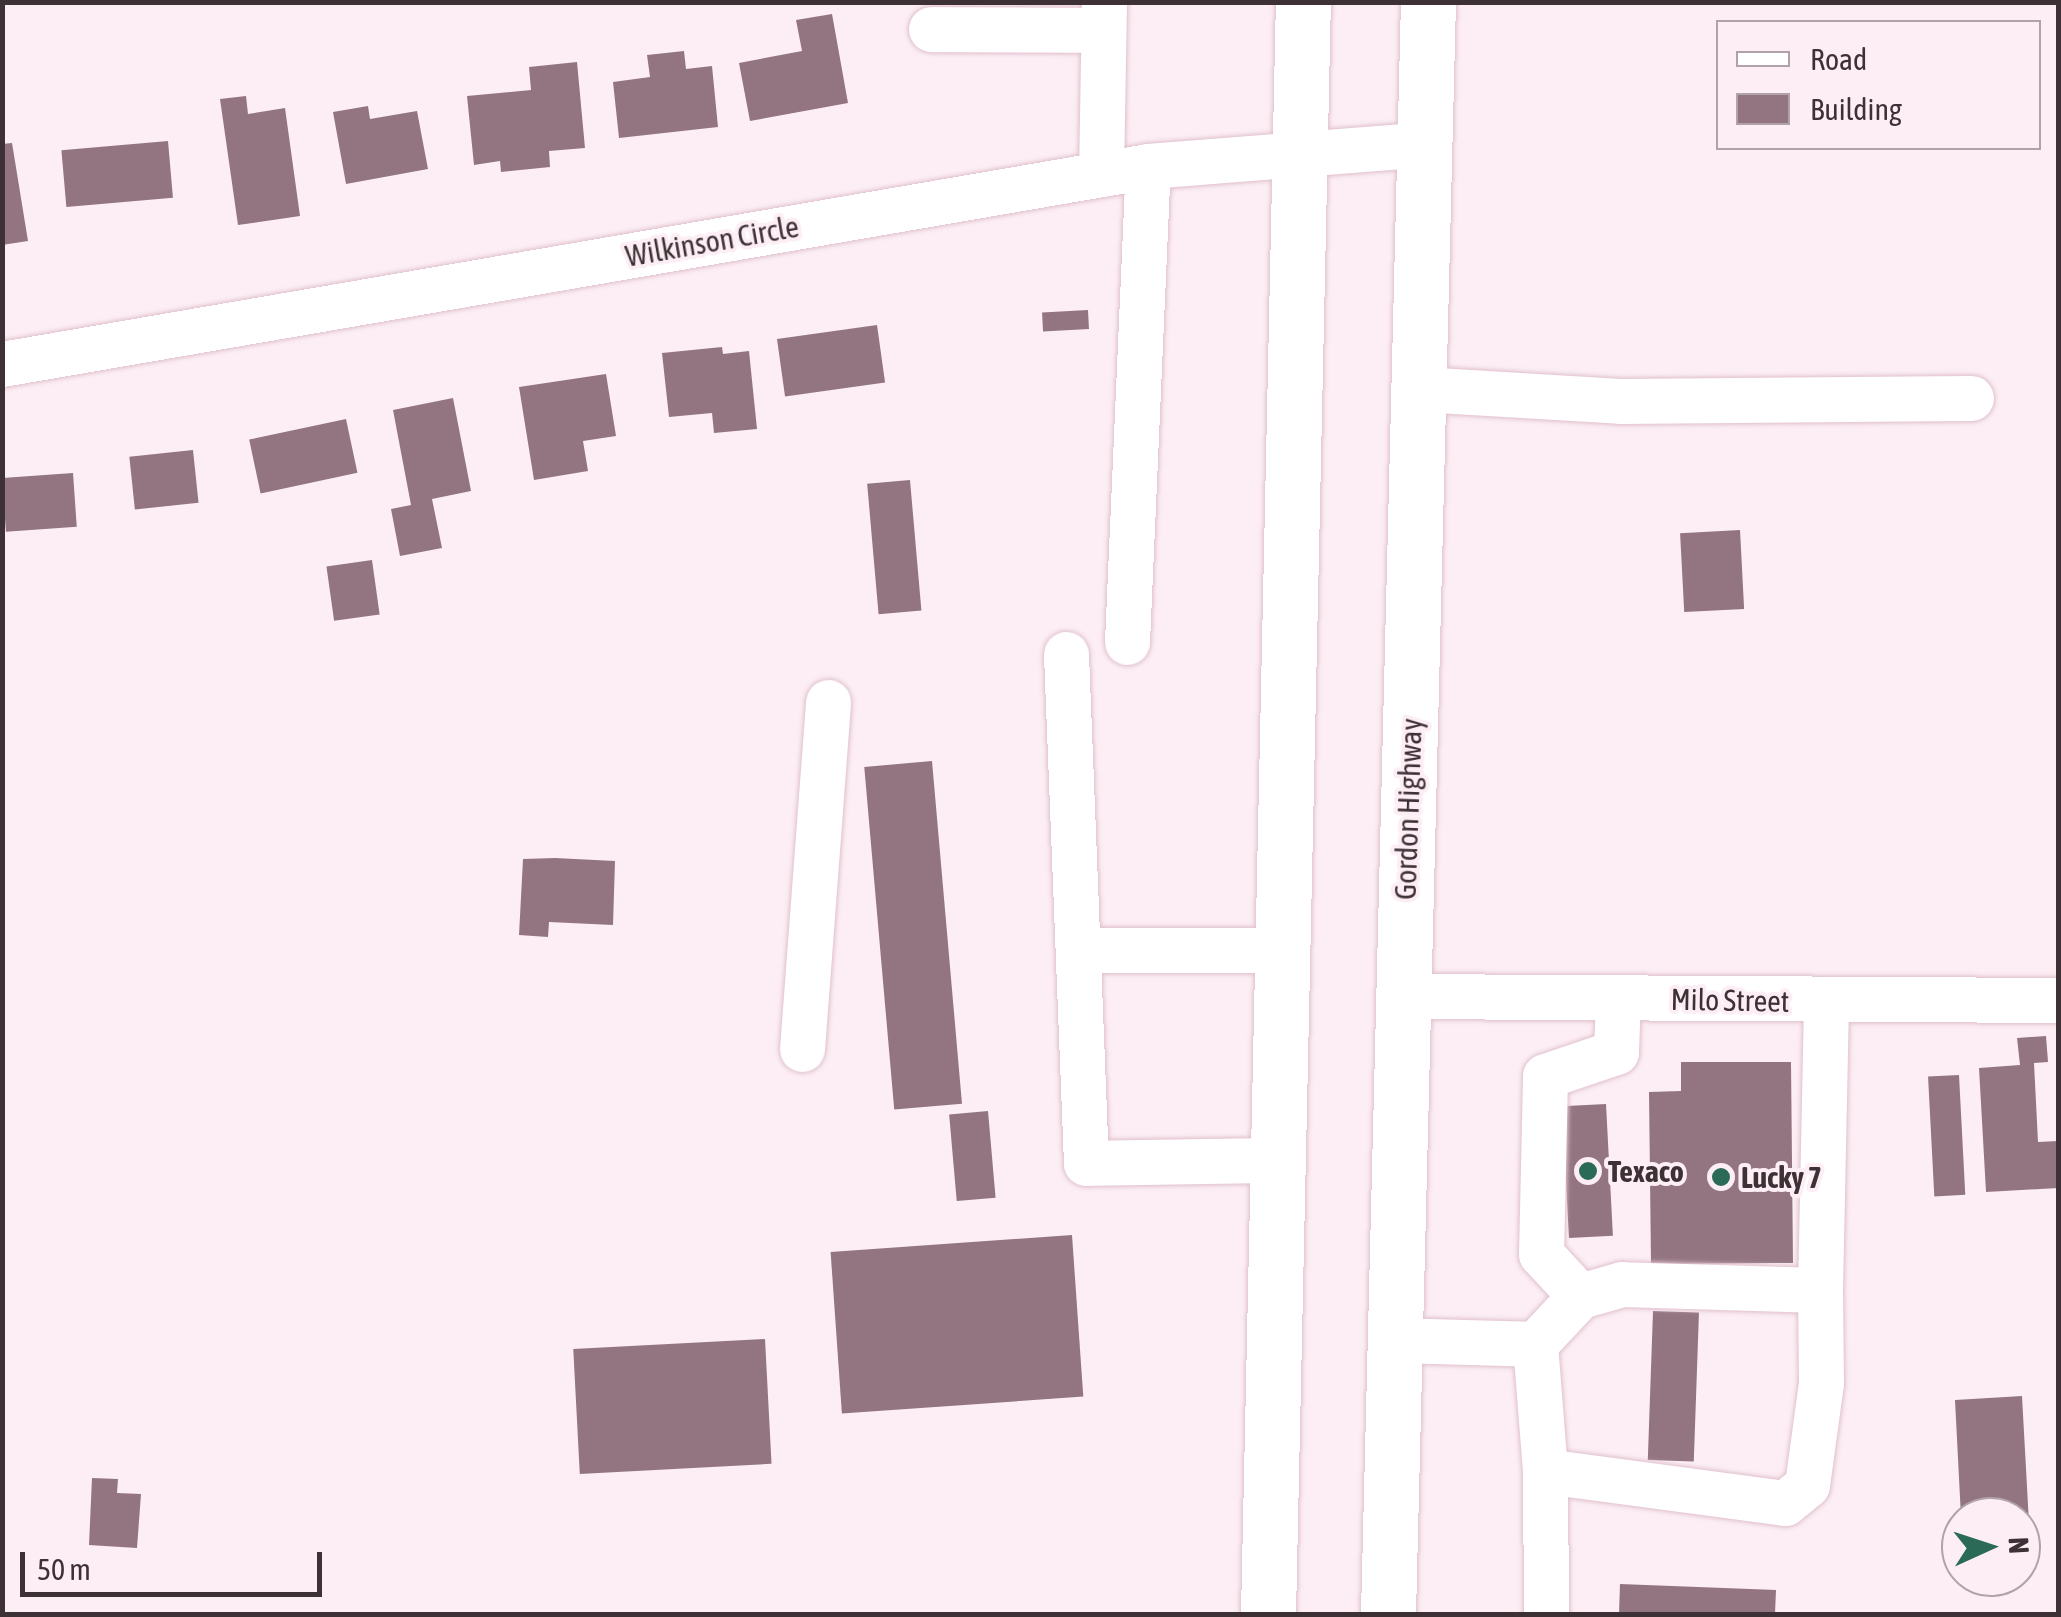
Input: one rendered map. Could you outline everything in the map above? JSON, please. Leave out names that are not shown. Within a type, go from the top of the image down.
[{"type":"highway","points":[[1268,1614],[1303,2]]},
{"type":"highway","name":"Gordon Highway","points":[[1388,1614],[1428,2]]},
{"type":"street","points":[[931,29],[1104,16],[1101,174]]},
{"type":"street","name":"Wilkinson Circle","points":[[2,364],[1148,166],[1426,144]]},
{"type":"street","points":[[1127,642],[1148,166]]},
{"type":"street","points":[[1420,389],[1620,401],[1970,398]]},
{"type":"street","points":[[1066,654],[1086,1162],[1278,1160]]},
{"type":"street","points":[[802,1050],[828,702]]},
{"type":"street","points":[[1078,950],[1284,950]]},
{"type":"street","name":"Milo Street","points":[[1402,996],[2058,1000]]},
{"type":"street","points":[[1580,1296],[1540,1254],[1545,1076],[1616,1052],[1618,998]]},
{"type":"street","points":[[1545,1472],[1785,1503],[1806,1485],[1821,1383],[1826,1001]]},
{"type":"street","points":[[1546,1614],[1545,1472],[1535,1344],[1580,1296],[1622,1284],[1820,1290]]},
{"type":"street","points":[[1394,1340],[1535,1344]]},
{"type":"building","points":[[832,14],[848,103],[750,121],[739,63],[802,51],[796,20]]},
{"type":"building","points":[[684,51],[686,69],[712,66],[718,127],[619,138],[613,82],[650,77],[647,55]]},
{"type":"building","points":[[577,62],[585,148],[549,151],[550,167],[501,172],[500,161],[474,165],[467,96],[531,90],[529,67]]},
{"type":"building","points":[[246,96],[248,114],[285,108],[300,216],[238,225],[220,99]]},
{"type":"building","points":[[368,106],[370,119],[417,111],[428,169],[346,184],[333,112]]},
{"type":"building","points":[[168,141],[173,198],[66,207],[61,150]]},
{"type":"building","points":[[12,143],[28,241],[2,245],[2,144]]},
{"type":"building","points":[[1088,310],[1089,329],[1043,331],[1042,312]]},
{"type":"building","points":[[877,325],[885,382],[785,396],[777,339]]},
{"type":"building","points":[[722,347],[723,354],[749,351],[757,429],[714,433],[712,413],[669,417],[662,353]]},
{"type":"building","points":[[606,374],[616,436],[583,441],[588,471],[534,480],[519,387]]},
{"type":"building","points":[[453,398],[471,491],[432,499],[442,548],[400,556],[391,509],[411,505],[393,410]]},
{"type":"building","points":[[346,419],[357,473],[261,493],[249,440]]},
{"type":"building","points":[[193,450],[199,503],[135,509],[129,457]]},
{"type":"building","points":[[73,473],[77,527],[6,532],[2,478]]},
{"type":"building","points":[[910,480],[921,611],[879,614],[867,484]]},
{"type":"building","points":[[1740,530],[1744,609],[1684,612],[1680,533]]},
{"type":"building","points":[[372,560],[380,614],[334,621],[326,566]]},
{"type":"building","points":[[932,761],[962,1104],[894,1110],[864,767]]},
{"type":"building","points":[[523,859],[615,861],[613,925],[549,922],[548,937],[519,935]]},
{"type":"building","points":[[2046,1036],[2048,1062],[2034,1063],[2038,1142],[2058,1141],[2058,1188],[1986,1192],[1979,1068],[2020,1065],[2017,1038]]},
{"type":"building","name":"Lucky 7","points":[[1681,1062],[1791,1062],[1793,1263],[1651,1264],[1649,1092],[1681,1091]]},
{"type":"building","points":[[1959,1075],[1965,1195],[1934,1196],[1928,1077]]},
{"type":"building","name":"Texaco","points":[[1606,1104],[1613,1236],[1569,1238],[1562,1106]]},
{"type":"building","points":[[988,1111],[996,1198],[957,1201],[949,1114]]},
{"type":"building","points":[[1072,1235],[1083,1397],[842,1413],[831,1252]]},
{"type":"building","points":[[1653,1311],[1699,1313],[1694,1462],[1648,1460]]},
{"type":"building","points":[[765,1339],[772,1464],[580,1474],[573,1349]]},
{"type":"building","points":[[2022,1396],[2028,1497],[1960,1497],[1955,1400]]},
{"type":"building","points":[[92,1478],[118,1479],[117,1493],[141,1494],[137,1548],[89,1545]]},
{"type":"building","points":[[1620,1584],[1776,1590],[1775,1614],[1619,1614]]},
{"type":"place","name":"Texaco","points":[[1588,1171]]},
{"type":"place","name":"Lucky 7","points":[[1721,1177]]}]
